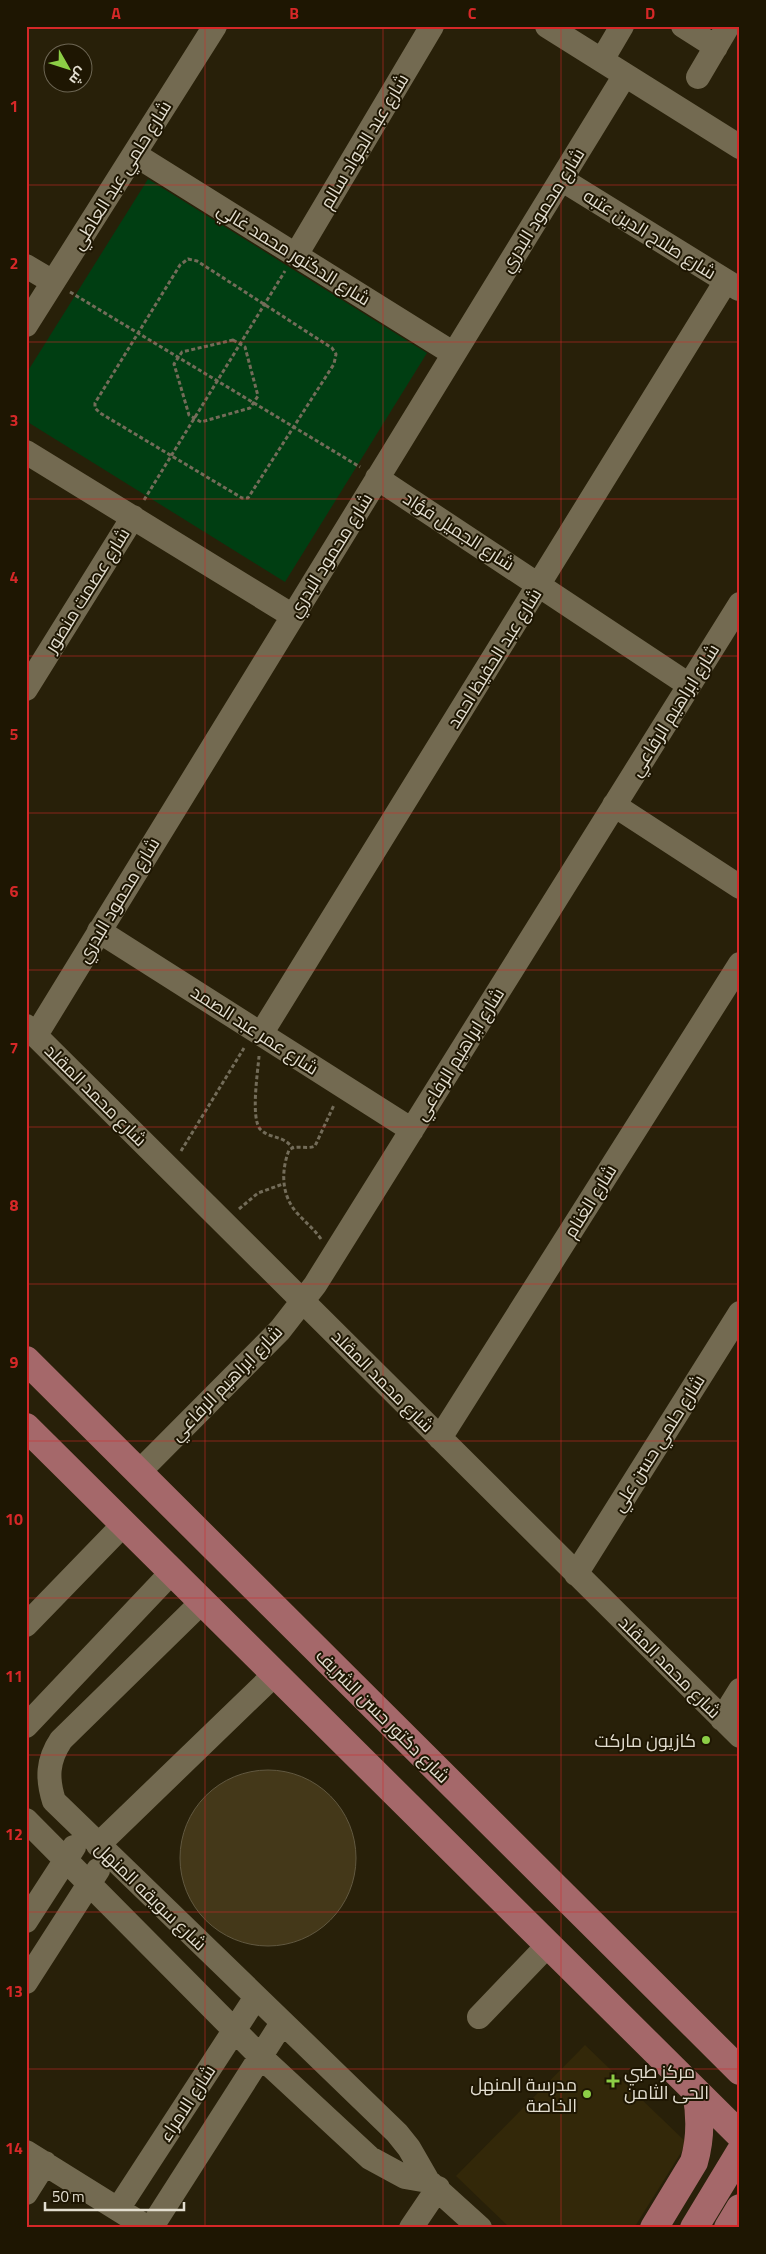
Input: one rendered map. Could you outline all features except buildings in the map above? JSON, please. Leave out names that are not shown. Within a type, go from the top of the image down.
[{"type":"main road","name":"شارع دكتور حسن الشريف","points":[[26,1360],[728,2046],[740,2071]]},
{"type":"main road","points":[[26,1427],[696,2092],[736,2126]]},
{"type":"main road","points":[[654,2228],[694,2162],[700,2125],[696,2092]]},
{"type":"main road","points":[[694,2228],[740,2152]]},
{"type":"main road","points":[[728,2228],[740,2208]]},
{"type":"main road","points":[[654,2228],[673,2221],[683,2220],[706,2228]]},
{"type":"street","name":"شارع حلمي عبد العاطي","points":[[26,325],[215,26]]},
{"type":"street","name":"شارع عبد الجواد سالم","points":[[296,255],[432,26]]},
{"type":"street","points":[[547,26],[740,147]]},
{"type":"street","points":[[602,60],[622,26]]},
{"type":"street","points":[[683,26],[716,47]]},
{"type":"street","points":[[698,77],[728,26]]},
{"type":"street","name":"شارع محمود البدري","points":[[31,1031],[99,930],[626,75]]},
{"type":"street","name":"شارع الدكتور محمد غالي","points":[[134,154],[454,354]]},
{"type":"street","name":"شارع صلاح الدين عتبه","points":[[561,179],[733,285]]},
{"type":"street","points":[[26,266],[53,282]]},
{"type":"street","name":"شارع عبد الحفيظ احمد","points":[[258,1032],[539,584],[733,285]]},
{"type":"street","points":[[26,452],[293,616]]},
{"type":"street","name":"شارع الجميل فؤاد","points":[[377,478],[689,685]]},
{"type":"street","name":"شارع عصمت منصور","points":[[26,689],[133,517]]},
{"type":"street","name":"شارع ابراهيم الرفاعي","points":[[139,1472],[280,1330],[303,1302],[740,604]]},
{"type":"street","points":[[614,805],[740,887]]},
{"type":"street","name":"شارع عمر عبد الصمد","points":[[99,930],[412,1130]]},
{"type":"street","name":"شارع الغنام","points":[[440,1438],[740,964]]},
{"type":"street","name":"شارع محمد المقلد","points":[[31,1031],[740,1736]]},
{"type":"street","name":"شارع حلمي حسن علي","points":[[576,1574],[740,1312]]},
{"type":"street","points":[[26,1625],[124,1524]]},
{"type":"street","points":[[26,1726],[172,1572]]},
{"type":"street","name":"شارع سويقه المنهل","points":[[202,1602],[68,1733],[55,1749],[49,1768],[54,1801],[396,2134],[409,2148],[433,2185],[480,2228]]},
{"type":"street","points":[[26,1921],[66,1859],[97,1843],[274,1674]]},
{"type":"street","points":[[722,1719],[740,1690]]},
{"type":"street","name":"شارع سويقه المنهل","points":[[26,1820],[260,2056],[370,2158],[405,2177],[433,2185]]},
{"type":"street","points":[[26,1982],[89,1883],[97,1843]]},
{"type":"street","points":[[479,2016],[548,1945]]},
{"type":"street","name":"شارع الامراء","points":[[118,2209],[256,1997]]},
{"type":"street","name":"شارع الامراء","points":[[150,2228],[282,2023]]},
{"type":"street","points":[[26,2193],[36,2158],[150,2228]]},
{"type":"street","points":[[412,2228],[433,2185]]},
{"type":"path","points":[[133,517],[296,255]]},
{"type":"path","points":[[188,259],[197,261],[264,306],[332,348],[336,354],[334,364],[248,498],[242,498],[100,414],[94,408],[95,403],[138,333],[180,264],[188,259]]},
{"type":"path","points":[[53,282],[377,478]]},
{"type":"path","points":[[232,340],[245,347],[258,396],[250,408],[201,422],[189,415],[174,364],[178,357],[182,352],[232,340]]},
{"type":"path","points":[[258,1032],[256,1120],[262,1131],[284,1139],[292,1147],[310,1148],[315,1146],[324,1123],[344,1087]]},
{"type":"path","points":[[170,1170],[258,1032]]},
{"type":"path","points":[[292,1147],[285,1162],[283,1184],[292,1207],[320,1238],[325,1247],[329,1263]]},
{"type":"path","points":[[228,1227],[237,1211],[246,1201],[264,1190],[283,1184]]},
{"type":"shaded area","name":"مدرسة المنهل الخاصة","points":[[585,2045],[687,2143],[634,2228],[510,2228],[456,2176]]},
{"type":"green space","points":[[148,179],[427,353],[285,582],[26,421],[26,374]]},
{"type":"place","name":"كازيون ماركت","points":[[706,1740]]},
{"type":"place","name":"مركز طبي الحى الثامن","points":[[613,2081]]},
{"type":"place","name":"مدرسة المنهل الخاصة","points":[[587,2094]]}]
